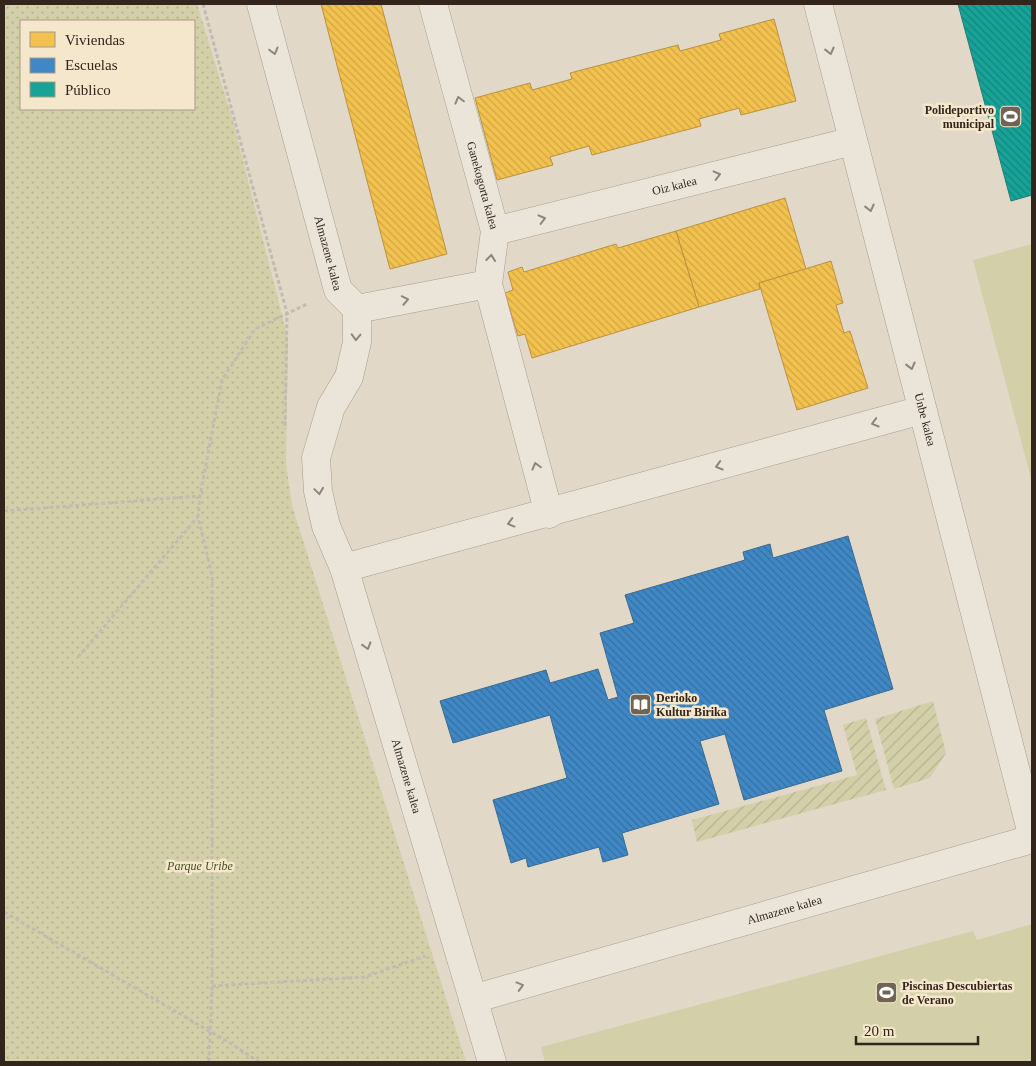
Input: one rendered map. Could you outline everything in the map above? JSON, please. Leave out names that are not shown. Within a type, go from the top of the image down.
[{"type":"street","name":"Almazene kalea","points":[[261,4],[347,299],[357,342],[349,377],[331,407],[316,458],[318,491],[324,517],[344,568],[473,999],[1032,839]]},
{"type":"street","name":"Ganekogorta kalea","points":[[433,4],[495,231],[488,284],[548,514]]},
{"type":"street","name":"Unbe kalea","points":[[818,4],[1032,834]]},
{"type":"street","name":"Oiz kalea","points":[[495,231],[853,141]]},
{"type":"street","points":[[347,299],[488,284]]},
{"type":"street","points":[[344,568],[548,514],[922,410]]},
{"type":"street","points":[[473,999],[492,1062]]},
{"type":"path","points":[[209,1062],[212,986],[212,575],[198,517],[200,496],[222,380],[254,329],[347,299]]},
{"type":"path","points":[[4,511],[200,496]]},
{"type":"path","points":[[78,657],[198,517]]},
{"type":"path","points":[[4,912],[209,1030],[259,1062]]},
{"type":"path","points":[[212,986],[364,977],[456,946]]},
{"type":"green space","name":"Parque Uribe","points":[[4,4],[197,4],[233,121],[288,339],[286,464],[292,505],[466,1062],[4,1062]]},
{"type":"green space","points":[[1032,244],[1032,482],[973,260]]},
{"type":"green space","points":[[933,701],[946,753],[930,778],[894,789],[875,719]]},
{"type":"green space","points":[[866,718],[886,790],[697,842],[692,820],[857,775],[843,725]]},
{"type":"green space","name":"Piscinas Descubiertas de Verano","points":[[1032,924],[1032,1062],[545,1062],[541,1047],[973,931],[977,940]]},
{"type":"building: Viviendas","points":[[321,4],[381,4],[447,254],[390,269]]},
{"type":"building: Viviendas","points":[[774,19],[796,101],[741,115],[739,108],[699,119],[701,126],[592,155],[589,146],[550,157],[553,165],[497,180],[475,98],[530,83],[532,90],[572,79],[570,73],[678,45],[680,51],[721,40],[719,34]]},
{"type":"building: Viviendas","points":[[785,198],[806,269],[759,283],[760,289],[699,307],[676,231]]},
{"type":"building: Viviendas","points":[[676,231],[699,307],[532,358],[525,334],[518,336],[505,293],[513,290],[508,272],[522,267],[524,272],[616,244],[618,248]]},
{"type":"building: Viviendas","points":[[831,261],[843,303],[836,305],[844,333],[850,331],[868,388],[797,410],[759,283]]},
{"type":"building: Escuelas","name":"Derioko Kultur Birika","points":[[848,536],[893,689],[824,710],[842,771],[744,800],[725,734],[700,741],[719,804],[622,833],[628,855],[603,862],[599,847],[528,867],[526,858],[511,863],[493,800],[567,778],[550,715],[453,743],[440,701],[546,670],[550,683],[598,669],[608,700],[618,697],[600,633],[634,623],[625,595],[745,560],[743,552],[770,544],[773,558]]},
{"type":"building: Público","name":"Polideportivo municipal","points":[[958,4],[1032,4],[1032,195],[1011,201]]},
{"type":"place","name":"Polideportivo municipal","points":[[1010,117]]},
{"type":"place","name":"Derioko Kultur Birika","points":[[640,705]]},
{"type":"place","name":"Piscinas Descubiertas de Verano","points":[[886,993]]}]
